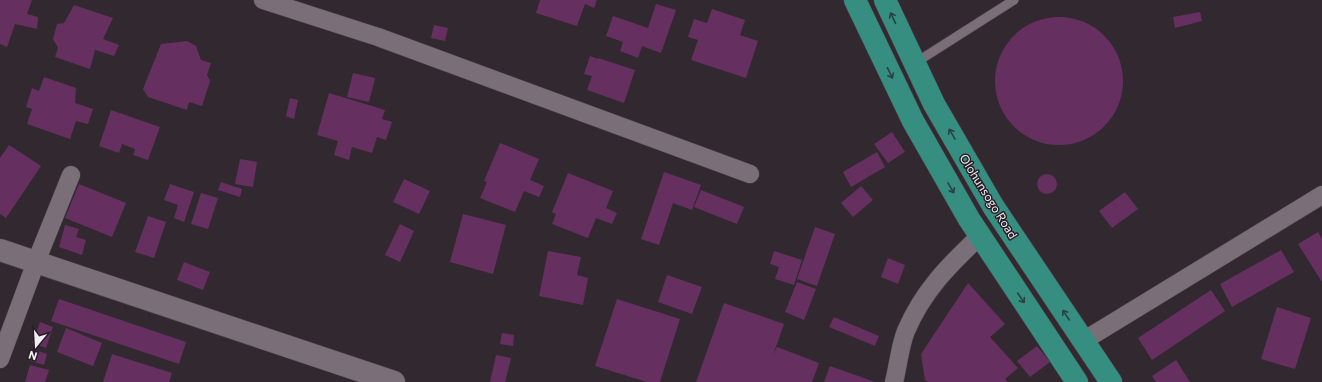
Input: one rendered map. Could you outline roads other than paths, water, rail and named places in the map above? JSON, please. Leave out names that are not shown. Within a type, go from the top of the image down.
[{"type":"main road","points":[[855,0],[913,121],[969,219],[1077,382]]},
{"type":"main road","name":"Olohunsogo Road","points":[[885,0],[934,104],[993,206],[1111,382]]},
{"type":"street","points":[[263,0],[378,37],[750,174]]},
{"type":"street","points":[[0,359],[36,262],[71,175]]},
{"type":"street","points":[[1083,341],[1322,195]]},
{"type":"street","points":[[894,382],[906,332],[928,290],[954,260],[980,236]]},
{"type":"street","points":[[0,250],[394,382]]},
{"type":"lane","points":[[915,63],[1014,0]]}]
